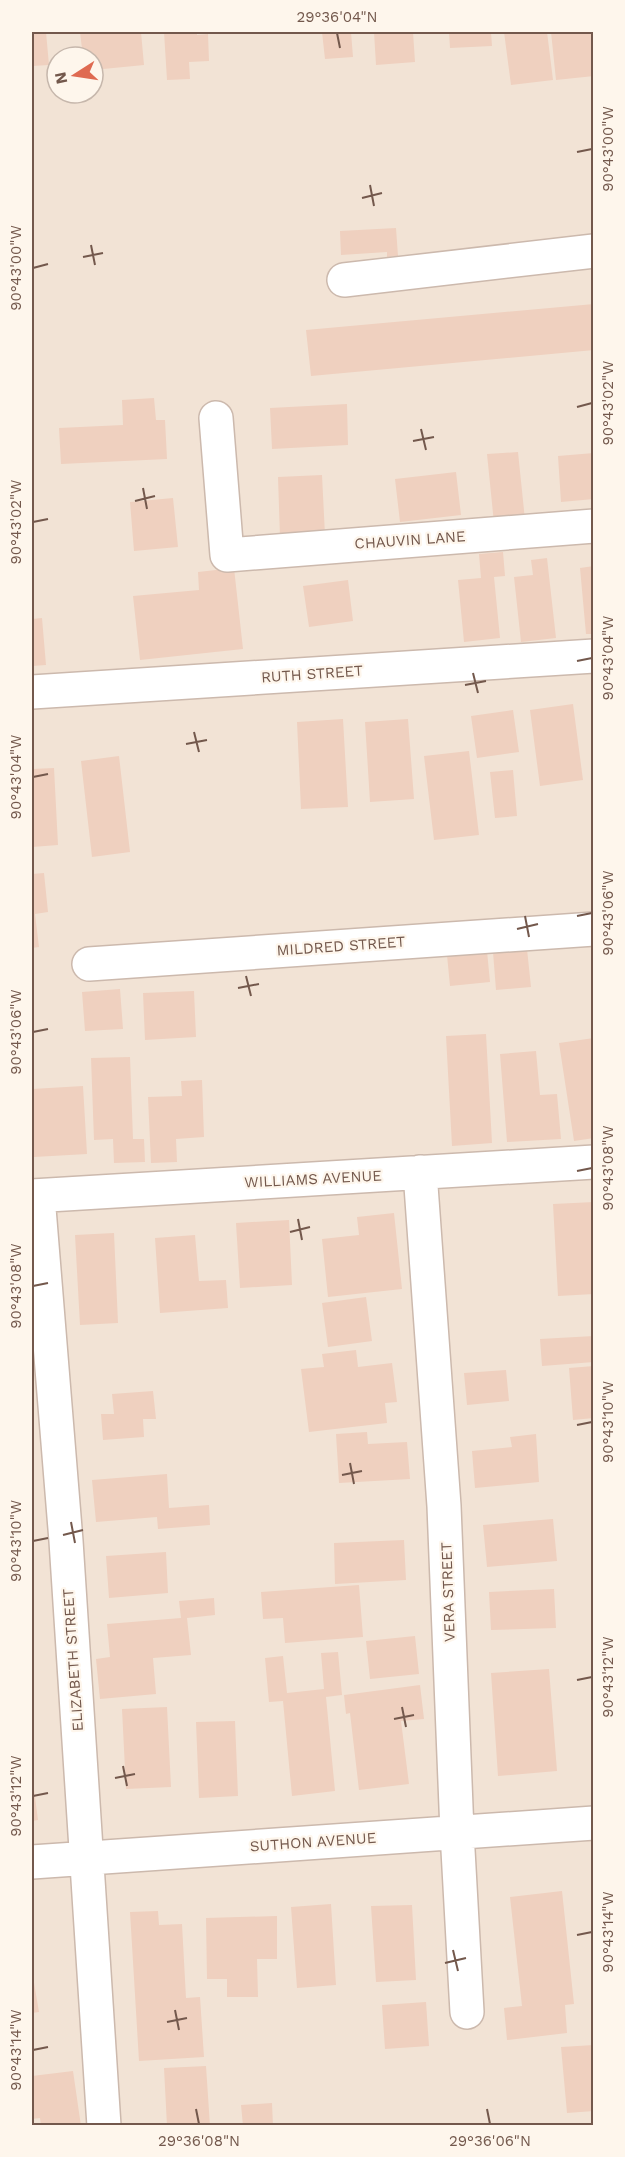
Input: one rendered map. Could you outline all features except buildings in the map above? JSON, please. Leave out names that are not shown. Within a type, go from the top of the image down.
[{"type":"street","points":[[344,280],[594,251]]},
{"type":"street","name":"CHAUVIN LANE","points":[[216,418],[227,555],[594,526]]},
{"type":"street","name":"RUTH STREET","points":[[32,692],[594,656]]},
{"type":"street","name":"MILDRED STREET","points":[[89,964],[594,929]]},
{"type":"street","name":"WILLIAMS AVENUE","points":[[35,1196],[594,1162]]},
{"type":"street","name":"VERA STREET","points":[[420,1173],[444,1506],[457,1832],[467,2012]]},
{"type":"street","name":"ELIZABETH STREET","points":[[35,1196],[66,1552],[104,2126]]},
{"type":"street","name":"SUTHON AVENUE","points":[[32,1862],[594,1822]]},
{"type":"shaded area","points":[[32,32],[593,32],[593,2125],[32,2125]]}]
